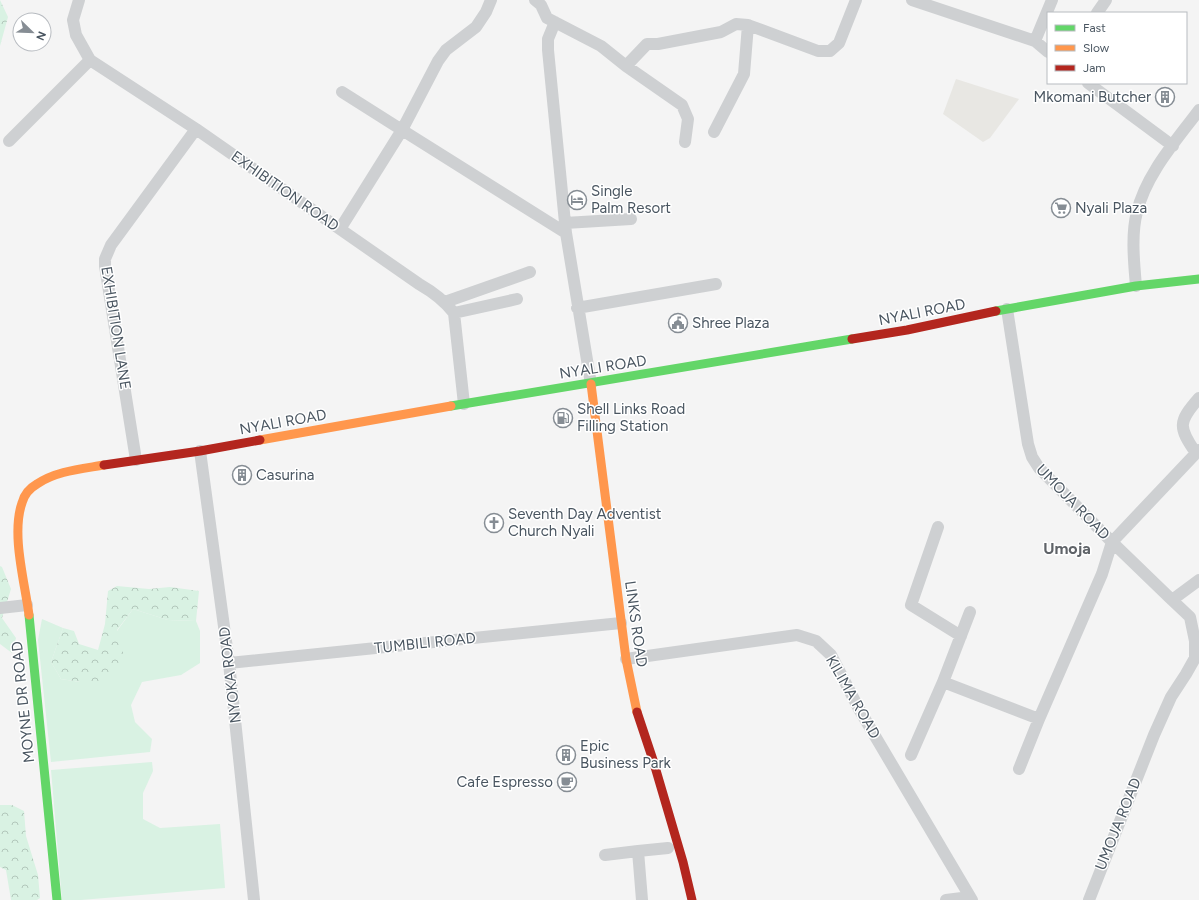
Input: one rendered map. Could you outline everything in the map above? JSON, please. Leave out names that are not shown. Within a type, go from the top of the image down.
[{"type":"main road","name":"NYALI ROAD","points":[[22,502],[28,490],[39,482],[72,470],[200,451],[464,404],[907,330],[1007,309],[1136,286],[1199,279]]},
{"type":"main road","name":"LINKS ROAD","points":[[591,384],[626,659],[637,714],[653,760],[683,862],[692,900]]},
{"type":"main road","name":"MOYNE DR ROAD","points":[[22,502],[18,522],[19,536],[57,900]]},
{"type":"main road","name":"LINKS ROAD","points":[[683,862],[702,900]]},
{"type":"street","name":"EXHIBITION ROAD","points":[[79,0],[73,20],[74,27],[76,35],[90,60],[196,129],[438,296],[454,313]]},
{"type":"street","points":[[340,229],[402,130],[438,61],[446,50],[458,39],[476,27],[486,12],[491,0]]},
{"type":"street","points":[[535,0],[541,5],[547,18],[601,46],[626,66],[682,105],[688,119],[686,142]]},
{"type":"street","points":[[626,66],[646,44],[658,44],[721,32],[736,24],[748,25],[818,51],[830,51],[839,43],[856,0]]},
{"type":"street","points":[[912,0],[1036,41],[1047,51]]},
{"type":"street","points":[[1047,12],[1052,0]]},
{"type":"street","points":[[1098,12],[1106,0]]},
{"type":"street","points":[[1036,41],[1047,13]]},
{"type":"street","points":[[555,22],[548,39],[548,50],[565,228],[577,308],[591,384]]},
{"type":"street","points":[[714,132],[744,74],[748,25]]},
{"type":"street","points":[[9,141],[90,60]]},
{"type":"street","points":[[1089,84],[1140,120],[1173,146]]},
{"type":"street","points":[[342,92],[402,130],[565,228],[631,219]]},
{"type":"street","points":[[1136,286],[1134,255],[1136,213],[1142,196],[1154,173],[1199,110]]},
{"type":"street","name":"EXHIBITION LANE","points":[[136,460],[106,274],[105,259],[111,244],[196,129]]},
{"type":"street","points":[[445,302],[530,272]]},
{"type":"street","points":[[577,308],[716,284]]},
{"type":"street","points":[[464,404],[454,313],[517,299]]},
{"type":"street","name":"UMOJA ROAD","points":[[1007,309],[1028,444],[1032,457],[1039,468],[1112,542],[1190,617],[1195,640],[1195,658],[1171,697],[1154,735],[1089,900]]},
{"type":"street","points":[[1019,769],[1102,574],[1112,542],[1198,451],[1186,438],[1183,429],[1186,413],[1199,398]]},
{"type":"street","name":"NYOKA ROAD","points":[[200,451],[229,663],[254,900]]},
{"type":"street","points":[[938,527],[911,605],[960,636]]},
{"type":"street","points":[[1172,600],[1199,580]]},
{"type":"street","points":[[0,608],[27,605]]},
{"type":"street","points":[[910,755],[943,682],[970,612]]},
{"type":"street","name":"TUMBILI ROAD","points":[[229,663],[621,623]]},
{"type":"street","name":"KILIMA ROAD","points":[[626,659],[797,635],[816,641],[831,655],[859,709],[971,899]]},
{"type":"street","points":[[943,682],[1039,719]]},
{"type":"street","points":[[605,855],[668,848]]},
{"type":"street","points":[[638,851],[642,900]]},
{"type":"street","points":[[946,900],[971,899]]},
{"type":"shaded area","points":[[956,79],[1019,99],[990,138],[983,142],[943,114]]},
{"type":"green space","points":[[0,0],[8,17],[0,46]]},
{"type":"green space","points":[[0,566],[2,567],[11,589],[2,618],[16,638],[12,653],[0,644]]},
{"type":"green space","points":[[117,586],[149,589],[170,587],[199,591],[196,621],[168,620],[133,609],[117,630],[124,656],[104,681],[80,682],[61,679],[51,662],[63,628],[74,631],[79,644],[98,650],[105,624],[108,591]]},
{"type":"green space","points":[[133,609],[168,620],[196,621],[200,631],[200,663],[181,675],[142,682],[131,705],[135,722],[152,739],[150,752],[51,762],[38,640],[42,619],[63,628],[51,662],[61,679],[80,682]]},
{"type":"green space","points":[[152,762],[153,771],[143,793],[143,819],[160,828],[220,824],[225,888],[81,900],[62,900],[51,770]]},
{"type":"green space","points":[[0,805],[12,805],[24,811],[26,836],[38,875],[40,898],[37,900],[11,900],[6,870],[0,867]]},
{"type":"traffic: fast","points":[[996,311],[1136,286],[1199,279]]},
{"type":"traffic: fast","points":[[451,406],[852,339]]},
{"type":"traffic: fast","points":[[29,615],[57,900]]},
{"type":"traffic: slow","points":[[591,384],[626,659],[637,712]]},
{"type":"traffic: slow","points":[[260,440],[451,406]]},
{"type":"traffic: slow","points":[[29,615],[18,544],[19,515],[24,497],[34,486],[52,476],[69,471],[104,465]]},
{"type":"traffic: jam","points":[[852,339],[907,330],[996,311]]},
{"type":"traffic: jam","points":[[104,465],[200,451],[260,440]]},
{"type":"traffic: jam","points":[[637,712],[653,760],[683,862],[692,900]]},
{"type":"place","name":"Mkomani Butcher","points":[[1165,97]]},
{"type":"place","name":"Single Palm Resort","points":[[577,200]]},
{"type":"place","name":"Nyali Plaza","points":[[1061,208]]},
{"type":"place","name":"Shree Plaza","points":[[678,323]]},
{"type":"place","name":"Shell Links Road Filling Station","points":[[563,418]]},
{"type":"place","name":"Casurina","points":[[242,475]]},
{"type":"place","name":"Seventh Day Adventist Church Nyali","points":[[494,523]]},
{"type":"place","name":"Epic Business Park","points":[[566,755]]},
{"type":"place","name":"Cafe Espresso","points":[[567,782]]},
{"type":"district","name":"Umoja","points":[[1067,548]]}]
